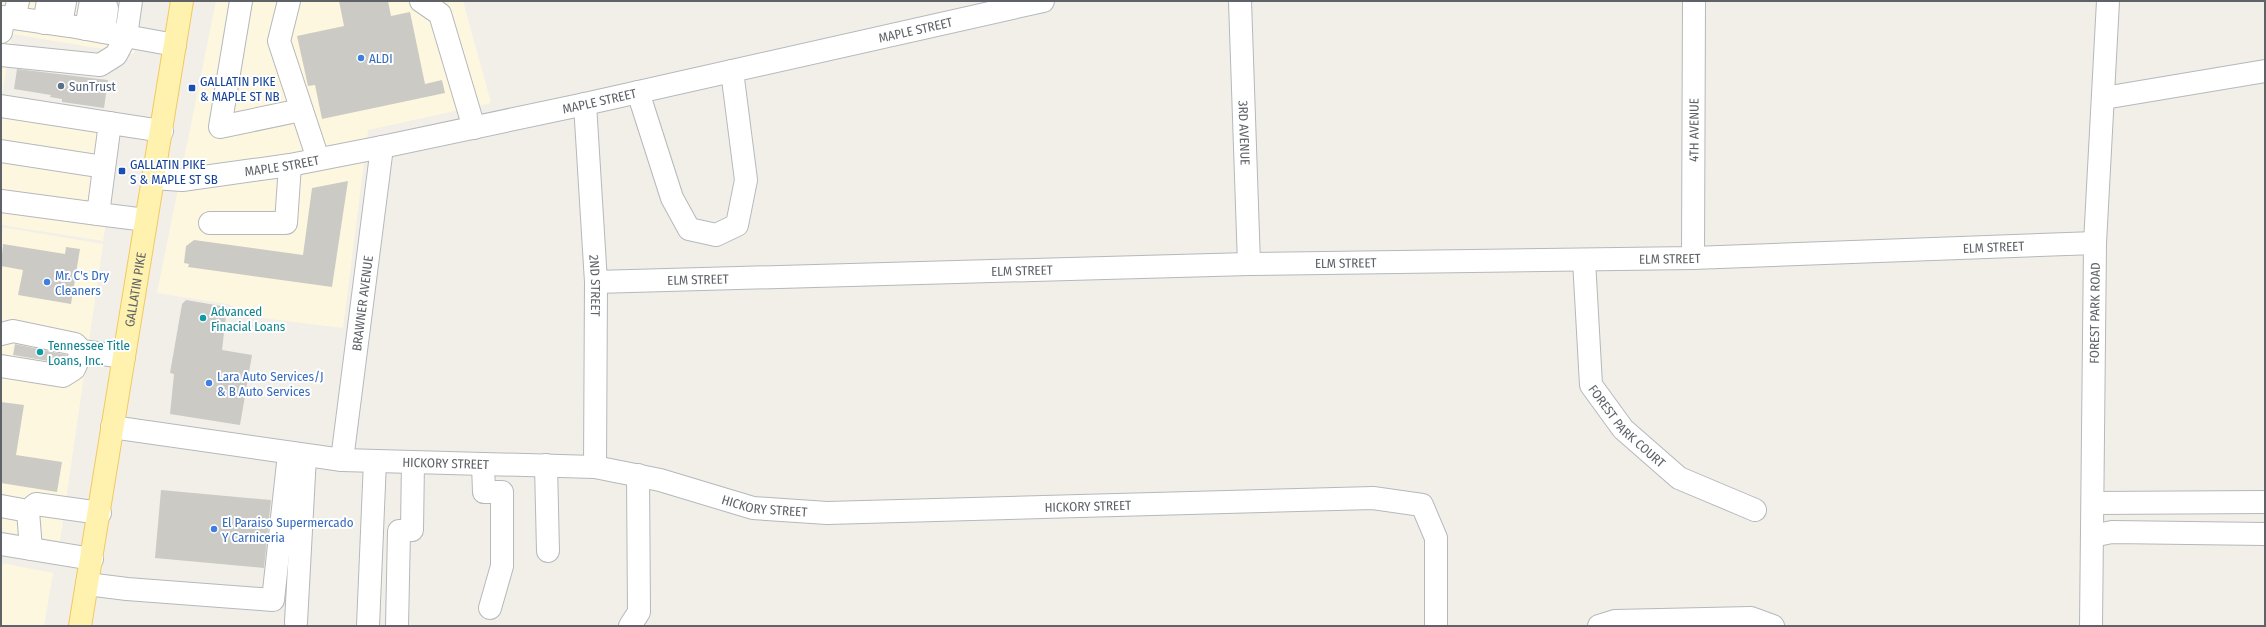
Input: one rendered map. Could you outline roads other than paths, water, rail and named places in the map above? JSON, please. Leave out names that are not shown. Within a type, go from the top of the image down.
[{"type":"main road","name":"GALLATIN PIKE","points":[[80,626],[100,513],[112,427],[162,131],[182,1]]},
{"type":"street","points":[[1,56],[100,65],[116,56],[126,36],[131,1]]},
{"type":"street","points":[[241,1],[220,127],[300,110]]},
{"type":"street","points":[[289,1],[279,41],[300,110],[318,159]]},
{"type":"street","points":[[421,1],[440,14],[474,128]]},
{"type":"street","name":"MAPLE STREET","points":[[153,178],[182,180],[290,164],[382,147],[585,104],[1043,1]]},
{"type":"street","name":"3RD AVENUE","points":[[1240,1],[1249,264]]},
{"type":"street","name":"4TH AVENUE","points":[[1693,258],[1694,1]]},
{"type":"street","name":"FOREST PARK ROAD","points":[[2090,626],[2093,503],[2095,243],[2104,98],[2108,1]]},
{"type":"street","points":[[52,24],[57,2]]},
{"type":"street","points":[[95,30],[98,7]]},
{"type":"street","points":[[8,17],[95,30],[175,45]]},
{"type":"street","points":[[638,92],[672,198],[689,229],[716,235],[737,226],[746,180],[732,71]]},
{"type":"street","points":[[2104,98],[2265,71]]},
{"type":"street","name":"2ND STREET","points":[[585,104],[596,282],[595,467]]},
{"type":"street","points":[[1,106],[162,131]]},
{"type":"street","points":[[98,214],[110,123]]},
{"type":"street","name":"BRAWNER AVENUE","points":[[342,460],[382,147]]},
{"type":"street","points":[[1,151],[104,167]]},
{"type":"street","points":[[210,223],[286,223],[290,164]]},
{"type":"street","points":[[1,201],[146,220]]},
{"type":"street","name":"ELM STREET","points":[[596,282],[1249,264],[1693,258],[2095,243]]},
{"type":"street","name":"FOREST PARK COURT","points":[[1584,260],[1591,385],[1623,429],[1678,478],[1755,510]]},
{"type":"street","points":[[1,334],[13,331],[75,344],[82,351],[124,357]]},
{"type":"street","points":[[1,366],[63,376],[74,369],[82,351]]},
{"type":"street","name":"HICKORY STREET","points":[[112,427],[297,455],[342,460],[595,467],[660,480],[753,508],[827,514],[1373,498],[1422,505],[1436,538],[1436,626]]},
{"type":"street","points":[[87,584],[127,590],[273,600],[297,455]]},
{"type":"street","points":[[296,622],[297,455]]},
{"type":"street","points":[[368,626],[375,461]]},
{"type":"street","points":[[397,626],[399,531],[412,530],[413,462]]},
{"type":"street","points":[[483,464],[484,492],[502,492],[502,566],[490,608]]},
{"type":"street","points":[[546,465],[548,552]]},
{"type":"street","points":[[630,626],[639,612],[638,475]]},
{"type":"street","points":[[2212,533],[2215,502]]},
{"type":"street","points":[[2093,503],[2265,502]]},
{"type":"street","points":[[28,511],[36,504],[100,513]]},
{"type":"street","points":[[1,506],[28,511]]},
{"type":"street","points":[[28,511],[31,549]]},
{"type":"street","points":[[2092,536],[2112,532],[2265,534]]},
{"type":"street","points":[[1,544],[92,559]]},
{"type":"street","points":[[1599,626],[1615,621],[1751,618],[1773,626]]},
{"type":"place","name":"ALDI","points":[[361,58]]},
{"type":"place","name":"SunTrust","points":[[61,86]]},
{"type":"place","name":"GALLATIN PIKE & MAPLE ST NB","points":[[192,88]]},
{"type":"place","name":"GALLATIN PIKE S & MAPLE ST SB","points":[[122,171]]},
{"type":"place","name":"Mr. C's Dry Cleaners","points":[[47,282]]},
{"type":"place","name":"Advanced Finacial Loans","points":[[203,318]]},
{"type":"place","name":"Tennessee Title Loans, Inc.","points":[[40,352]]},
{"type":"place","name":"Lara Auto Services/J & B Auto Services","points":[[209,383]]},
{"type":"place","name":"El Paraiso Supermercado Y Carniceria","points":[[214,529]]}]
